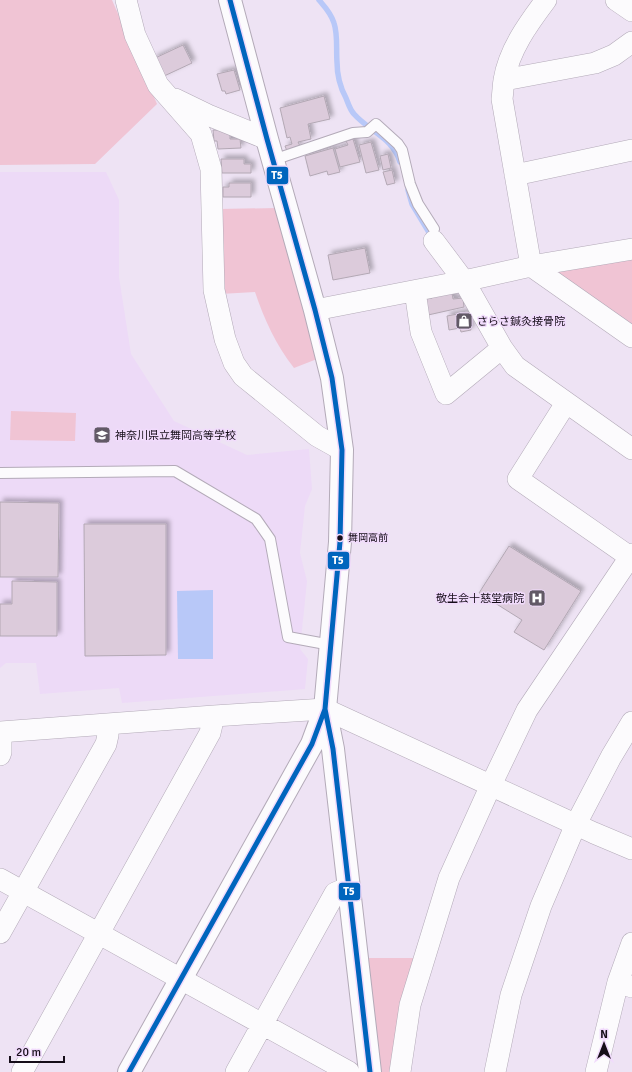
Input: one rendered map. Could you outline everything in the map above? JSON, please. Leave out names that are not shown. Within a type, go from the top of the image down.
[{"type":"street","points":[[126,0],[135,35],[158,85],[201,134],[211,170],[214,290],[225,339],[234,362],[243,376],[317,436],[342,450]]},
{"type":"street","points":[[129,1072],[180,978],[312,744],[325,709],[340,542],[342,450],[332,378],[315,310],[230,0]]},
{"type":"street","points":[[546,0],[528,24],[511,54],[504,80],[502,99],[530,266],[632,337]]},
{"type":"street","points":[[616,0],[632,11]]},
{"type":"street","points":[[504,80],[595,63],[614,55],[632,42]]},
{"type":"street","points":[[167,95],[208,115],[270,150]]},
{"type":"street","points":[[515,175],[632,150]]},
{"type":"street","points":[[435,235],[502,348],[515,366],[632,449]]},
{"type":"street","points":[[315,310],[464,282],[530,266],[632,249]]},
{"type":"street","points":[[415,291],[421,332],[446,394],[502,348]]},
{"type":"street","points":[[400,1072],[410,1005],[449,878],[527,710],[631,556],[518,479],[566,403]]},
{"type":"street","points":[[325,709],[333,749],[370,1072]]},
{"type":"street","points":[[0,755],[1,732],[325,709],[632,849]]},
{"type":"street","points":[[22,1072],[210,733],[214,716]]},
{"type":"street","points":[[495,1072],[511,995],[542,906],[576,824],[611,757],[632,722]]},
{"type":"street","points":[[0,933],[106,744],[108,724]]},
{"type":"street","points":[[0,879],[180,978],[342,1070]]},
{"type":"street","points":[[236,1072],[335,892],[349,887]]},
{"type":"street","points":[[596,1072],[625,984],[632,943]]},
{"type":"lane","points":[[270,150],[353,132],[367,132],[376,124],[398,144],[402,150],[410,184],[418,204],[435,235]]},
{"type":"lane","points":[[0,473],[175,471],[256,519],[270,539],[288,637],[331,645]]},
{"type":"shaded area","points":[[0,0],[112,0],[157,104],[95,164],[0,165]]},
{"type":"shaded area","name":"神奈川県立舞岡高等学校","points":[[0,172],[106,172],[119,200],[119,277],[131,354],[174,421],[247,455],[309,449],[312,489],[305,506],[300,553],[307,581],[300,649],[308,659],[305,689],[122,703],[119,688],[40,694],[36,663],[6,663],[0,668]]},
{"type":"shaded area","points":[[276,208],[317,359],[294,368],[271,332],[255,292],[220,294],[219,209]]},
{"type":"shaded area","points":[[632,259],[632,327],[553,272]]},
{"type":"shaded area","points":[[11,411],[76,413],[75,441],[10,440]]},
{"type":"shaded area","points":[[366,958],[417,958],[393,1072],[376,1072]]},
{"type":"water","points":[[213,590],[213,659],[178,659],[177,591]]},
{"type":"building","points":[[183,45],[192,63],[162,77],[153,59]]},
{"type":"building","points":[[234,70],[240,90],[226,94],[225,91],[222,91],[217,74]]},
{"type":"building","points":[[324,96],[330,119],[308,124],[311,139],[298,142],[300,146],[287,151],[285,146],[292,144],[290,137],[287,138],[280,108]]},
{"type":"building","points":[[213,130],[230,130],[230,139],[240,139],[241,148],[218,149],[217,141],[214,141]]},
{"type":"building","points":[[353,139],[360,162],[340,167],[335,149],[348,145],[346,141]]},
{"type":"building","points":[[371,142],[379,170],[366,173],[359,145]]},
{"type":"building","points":[[333,148],[340,172],[328,175],[327,171],[310,176],[305,156]]},
{"type":"building","points":[[388,154],[391,168],[383,170],[380,156]]},
{"type":"building","points":[[221,159],[244,159],[244,164],[251,164],[251,173],[222,173]]},
{"type":"building","points":[[392,170],[395,183],[387,185],[383,172]]},
{"type":"building","points":[[229,183],[251,183],[251,197],[223,197],[223,187],[229,187]]},
{"type":"building","points":[[365,248],[370,273],[333,280],[328,255]]},
{"type":"building","points":[[452,293],[453,299],[463,298],[464,307],[428,315],[426,299],[432,298],[431,296]]},
{"type":"building","points":[[468,312],[471,330],[461,332],[460,328],[449,330],[447,316]]},
{"type":"building","points":[[0,502],[59,503],[58,577],[0,577]]},
{"type":"building","points":[[84,524],[166,524],[166,655],[85,656]]},
{"type":"building","name":"敬生会十慈堂病院","points":[[509,546],[581,591],[544,650],[514,632],[522,620],[479,593]]},
{"type":"building","points":[[12,581],[57,582],[57,636],[0,636],[0,604],[12,604]]},
{"type":"waterway","points":[[319,0],[333,19],[336,37],[338,76],[350,108],[360,120],[387,141],[397,154],[400,162]]},
{"type":"waterway","points":[[408,190],[412,204],[433,239]]},
{"type":"transit line","name":"T5","points":[[230,0],[315,310],[332,378],[342,450],[340,542],[325,709],[333,749],[370,1072]]},
{"type":"transit line","name":"T5","points":[[129,1072],[312,744],[325,709]]},
{"type":"place","name":"さらさ鍼灸接骨院","points":[[464,321]]},
{"type":"place","name":"神奈川県立舞岡高等学校","points":[[102,435]]},
{"type":"place","name":"舞岡高前","points":[[340,538]]},
{"type":"place","name":"敬生会十慈堂病院","points":[[537,598]]}]
